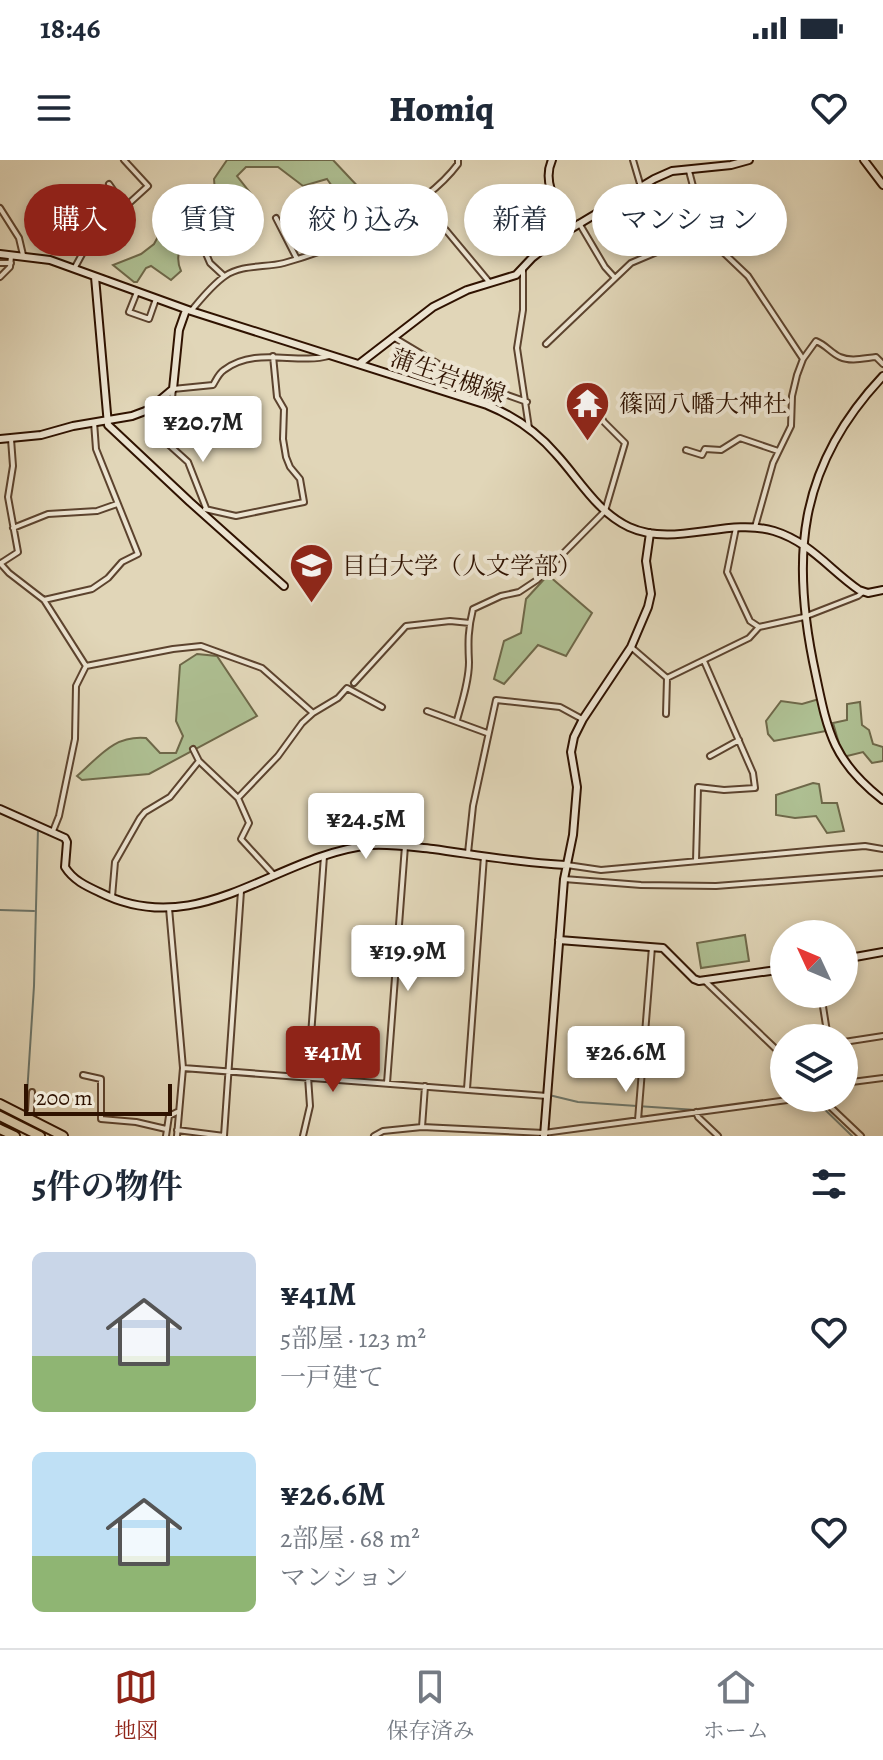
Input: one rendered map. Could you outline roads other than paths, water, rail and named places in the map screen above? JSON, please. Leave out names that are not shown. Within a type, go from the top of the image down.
[{"type":"highway","points":[[0,1104],[63,1136]]},
{"type":"highway","points":[[0,1116],[40,1136]]},
{"type":"highway","points":[[0,1129],[15,1136]]},
{"type":"street","points":[[124,160],[148,186],[136,197]]},
{"type":"street","points":[[441,184],[458,160]]},
{"type":"street","points":[[549,184],[547,172],[552,160]]},
{"type":"street","points":[[633,160],[640,184]]},
{"type":"street","points":[[647,184],[672,171],[688,167],[731,165],[749,160]]},
{"type":"street","points":[[864,160],[883,185]]},
{"type":"street","points":[[688,167],[692,184]]},
{"type":"street","points":[[0,208],[19,238],[23,255]]},
{"type":"street","points":[[576,225],[592,215]]},
{"type":"street","points":[[276,218],[297,259]]},
{"type":"street","points":[[579,223],[615,278]]},
{"type":"street","points":[[448,232],[491,283]]},
{"type":"street","name":"蒲生岩槻線","points":[[0,254],[50,260],[189,310],[487,405],[529,428],[556,453],[605,511],[626,526],[667,534],[736,526],[755,527],[802,543],[863,592]]},
{"type":"street","points":[[0,277],[11,263],[12,255]]},
{"type":"street","points":[[74,269],[81,256]]},
{"type":"street","points":[[207,256],[224,276]]},
{"type":"street","points":[[204,510],[188,462],[167,443],[179,330],[189,310],[224,276],[244,268],[273,266],[305,256]]},
{"type":"street","points":[[359,364],[452,296],[516,275],[535,256]]},
{"type":"street","points":[[546,344],[631,263],[647,256]]},
{"type":"street","points":[[726,256],[748,276],[803,359]]},
{"type":"street","points":[[0,263],[11,263]]},
{"type":"street","points":[[523,269],[523,310],[517,348],[529,428]]},
{"type":"street","points":[[95,277],[107,420],[111,429],[204,510],[284,586]]},
{"type":"street","points":[[137,292],[129,312],[149,319],[156,299]]},
{"type":"street","points":[[393,337],[465,380],[527,402]]},
{"type":"street","points":[[755,527],[778,451],[791,426],[792,396],[803,359],[816,341],[841,358],[876,357],[883,364]]},
{"type":"street","points":[[204,510],[236,516],[304,502],[300,479],[286,457],[284,409],[277,397],[273,356]]},
{"type":"street","points":[[0,439],[41,435],[148,410],[173,389],[213,385],[225,369],[249,360],[273,356],[314,360],[331,356]]},
{"type":"street","points":[[883,376],[859,404],[832,446],[814,490],[802,543],[801,574],[804,617],[832,739],[852,772],[883,800]]},
{"type":"street","points":[[457,720],[466,682],[469,661],[466,646],[473,609],[501,596],[519,592],[537,580],[605,511],[625,443],[604,422],[596,408]]},
{"type":"street","points":[[44,600],[92,589],[108,578],[122,562],[138,554],[96,449],[94,422]]},
{"type":"street","points":[[686,450],[702,455],[705,449],[721,450],[740,438],[778,451]]},
{"type":"street","points":[[11,439],[13,466],[8,497],[18,552],[0,563],[44,600],[86,666]]},
{"type":"street","points":[[13,528],[48,514],[97,511],[117,504]]},
{"type":"street","points":[[736,526],[727,572],[750,621],[759,627]]},
{"type":"street","points":[[545,1135],[564,879],[573,835],[577,787],[571,752],[583,719],[631,647],[651,594],[646,561],[650,533]]},
{"type":"street","points":[[667,678],[749,638],[759,627],[804,617],[863,592],[883,590]]},
{"type":"street","points":[[354,683],[406,626],[450,621],[470,623]]},
{"type":"street","points":[[86,666],[201,646],[262,668],[313,713]]},
{"type":"street","points":[[631,647],[667,678]]},
{"type":"street","points":[[696,861],[698,787],[724,790],[755,788],[753,773],[704,661]]},
{"type":"street","points":[[53,831],[75,739],[76,686],[86,666]]},
{"type":"street","points":[[666,714],[667,678]]},
{"type":"street","points":[[238,798],[313,713],[338,698],[347,688],[382,707]]},
{"type":"street","points":[[468,853],[473,806],[496,700],[560,707],[583,719]]},
{"type":"street","points":[[427,711],[487,733]]},
{"type":"street","points":[[710,756],[739,740]]},
{"type":"street","points":[[193,749],[199,761],[238,798],[249,823],[241,839],[274,875]]},
{"type":"street","points":[[112,899],[115,862],[140,818],[170,797],[199,761]]},
{"type":"street","points":[[0,809],[65,838],[65,867],[69,874],[112,899],[127,904],[169,908],[217,900],[274,875],[351,848],[405,846],[601,870],[865,846],[883,849]]},
{"type":"street","points":[[387,1083],[405,846]]},
{"type":"street","points":[[467,1089],[484,855]]},
{"type":"street","points":[[303,1136],[310,1106],[308,1077],[324,856]]},
{"type":"street","points":[[564,879],[641,885],[716,886],[883,873]]},
{"type":"street","points":[[169,908],[183,1068],[177,1133],[224,1136],[241,890]]},
{"type":"street","points":[[559,940],[663,948],[694,979],[770,971]]},
{"type":"street","points":[[638,1120],[652,947]]},
{"type":"street","points":[[858,956],[883,952]]},
{"type":"street","points":[[704,980],[770,1043]]},
{"type":"street","points":[[858,1040],[883,1036]]},
{"type":"street","points":[[183,1068],[547,1096]]},
{"type":"street","points":[[83,1075],[101,1079],[101,1119],[166,1129]]},
{"type":"street","points":[[858,1081],[883,1078]]},
{"type":"street","points":[[422,1127],[425,1086]]},
{"type":"street","points":[[27,1118],[31,1111],[32,1092]]},
{"type":"street","points":[[374,1136],[422,1127],[545,1135],[770,1102]]},
{"type":"street","points":[[166,1136],[169,1116],[178,1112]]},
{"type":"street","points":[[696,1112],[718,1136]]},
{"type":"street","points":[[836,1112],[861,1136]]},
{"type":"street","points":[[463,1136],[465,1129]]},
{"type":"street","points":[[708,1136],[713,1131]]},
{"type":"waterway","points":[[26,1110],[34,986],[38,828]]},
{"type":"waterway","points":[[0,910],[34,911]]},
{"type":"waterway","points":[[189,1066],[543,1094]]},
{"type":"waterway","points":[[549,1095],[578,1102],[696,1110],[701,1114],[759,1106]]},
{"type":"waterway","points":[[827,1112],[852,1136]]},
{"type":"place","name":"篠岡八幡大神社","points":[[588,443]]},
{"type":"place","name":"目白大学（人文学部）","points":[[311,605]]}]
